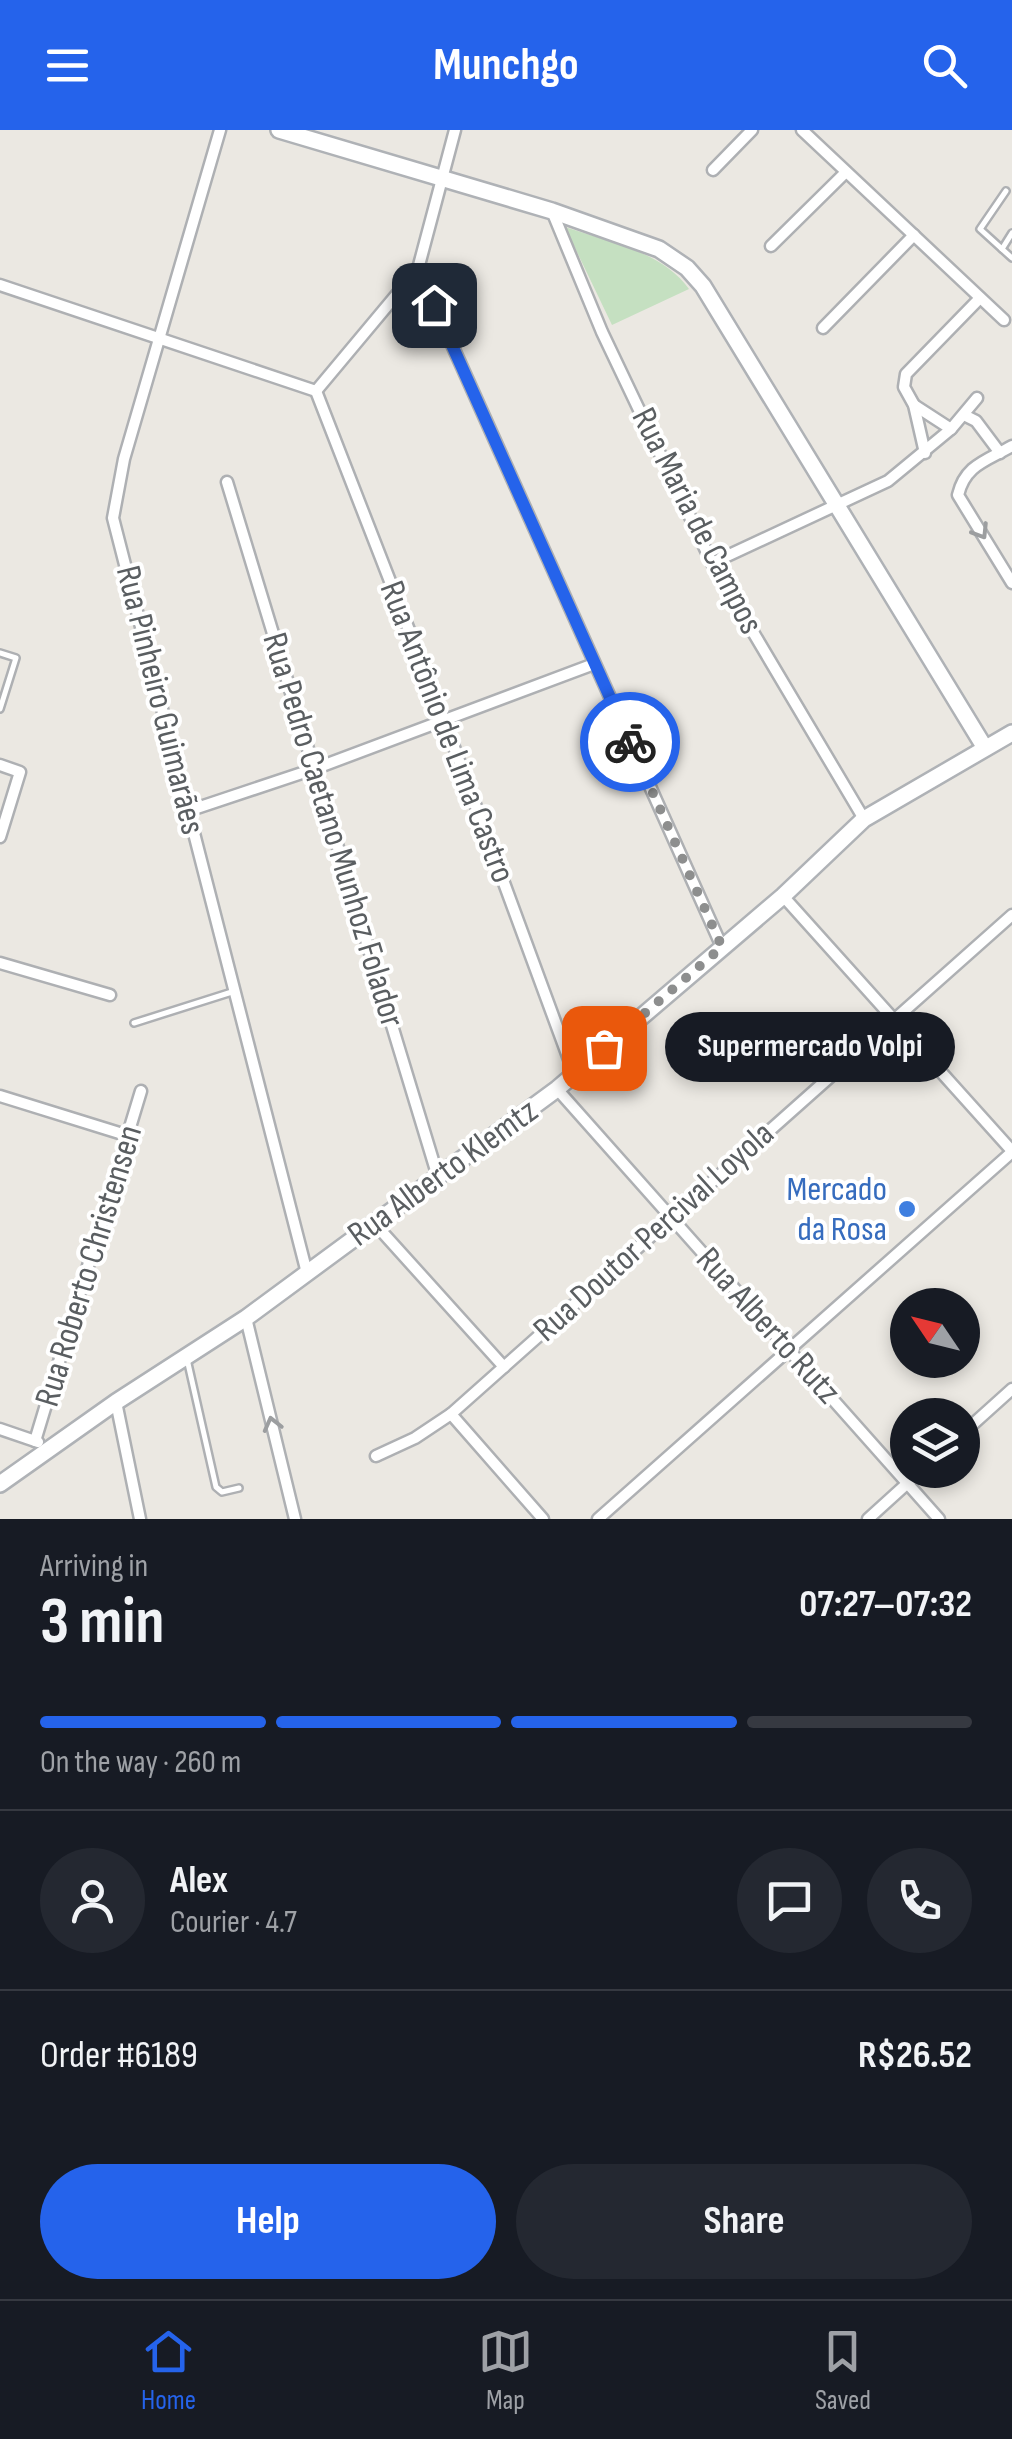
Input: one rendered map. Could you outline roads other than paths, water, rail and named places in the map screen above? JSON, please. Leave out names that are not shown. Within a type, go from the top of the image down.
[{"type":"street","name":"Rua Pinheiro Guimarães","points":[[220,130],[124,460],[112,518],[307,1273]]},
{"type":"street","points":[[279,130],[552,211],[660,249],[687,268],[703,286],[984,748]]},
{"type":"street","points":[[0,285],[316,392],[418,269],[455,130]]},
{"type":"street","points":[[714,170],[752,130]]},
{"type":"street","points":[[802,130],[1004,320]]},
{"type":"street","points":[[771,246],[846,172]]},
{"type":"street","name":"Rua Maria de Campos","points":[[552,211],[602,332],[712,563],[864,819]]},
{"type":"street","points":[[823,328],[914,236]]},
{"type":"street","points":[[418,269],[722,947]]},
{"type":"street","points":[[924,453],[914,405],[904,387],[906,374],[980,298]]},
{"type":"street","name":"Rua Antônio de Lima Castro","points":[[316,392],[444,720],[574,1074]]},
{"type":"street","points":[[712,563],[888,482],[951,429],[977,398]]},
{"type":"street","points":[[914,405],[951,429]]},
{"type":"street","points":[[964,414],[976,420],[1000,453]]},
{"type":"street","points":[[1012,446],[968,471],[962,477],[958,496],[1012,583]]},
{"type":"street","name":"Rua Pedro Caetano Munhoz Folador","points":[[228,482],[438,1177]]},
{"type":"street","points":[[1000,564],[1012,556]]},
{"type":"street","points":[[188,810],[314,769],[594,664]]},
{"type":"street","name":"Rua Alberto Klemtz","points":[[0,1484],[116,1402],[246,1318],[557,1089],[783,896],[864,819],[1012,733]]},
{"type":"street","points":[[0,765],[20,772],[0,836]]},
{"type":"street","points":[[598,1519],[1012,1152],[783,896]]},
{"type":"street","name":"Rua Doutor Percival Loyola","points":[[376,1456],[416,1438],[450,1414],[1012,915]]},
{"type":"street","points":[[0,963],[110,995]]},
{"type":"street","name":"Rua Alberto Rutz","points":[[557,1089],[890,1464]]},
{"type":"street","name":"Rua Roberto Christensen","points":[[35,1441],[141,1091]]},
{"type":"street","points":[[0,1096],[129,1136]]},
{"type":"street","points":[[375,1224],[504,1367]]},
{"type":"street","points":[[246,1318],[295,1519]]},
{"type":"street","points":[[980,1418],[1012,1390]]},
{"type":"street","points":[[116,1402],[140,1519]]},
{"type":"street","points":[[450,1414],[543,1519]]},
{"type":"street","points":[[0,1429],[53,1448]]},
{"type":"street","points":[[868,1519],[902,1488]]},
{"type":"street","name":"Rua Alberto Rutz","points":[[911,1488],[939,1519]]},
{"type":"lane","points":[[1006,190],[980,229],[1012,258]]},
{"type":"lane","points":[[1002,249],[1012,233]]},
{"type":"lane","points":[[0,653],[16,658],[0,708]]},
{"type":"lane","points":[[134,1022],[234,991]]},
{"type":"lane","points":[[186,1356],[216,1487],[222,1492],[238,1488]]},
{"type":"place","name":"Supermercado Volpi","points":[[604,1048]]},
{"type":"place","name":"Mercado da Rosa","points":[[907,1209]]}]
